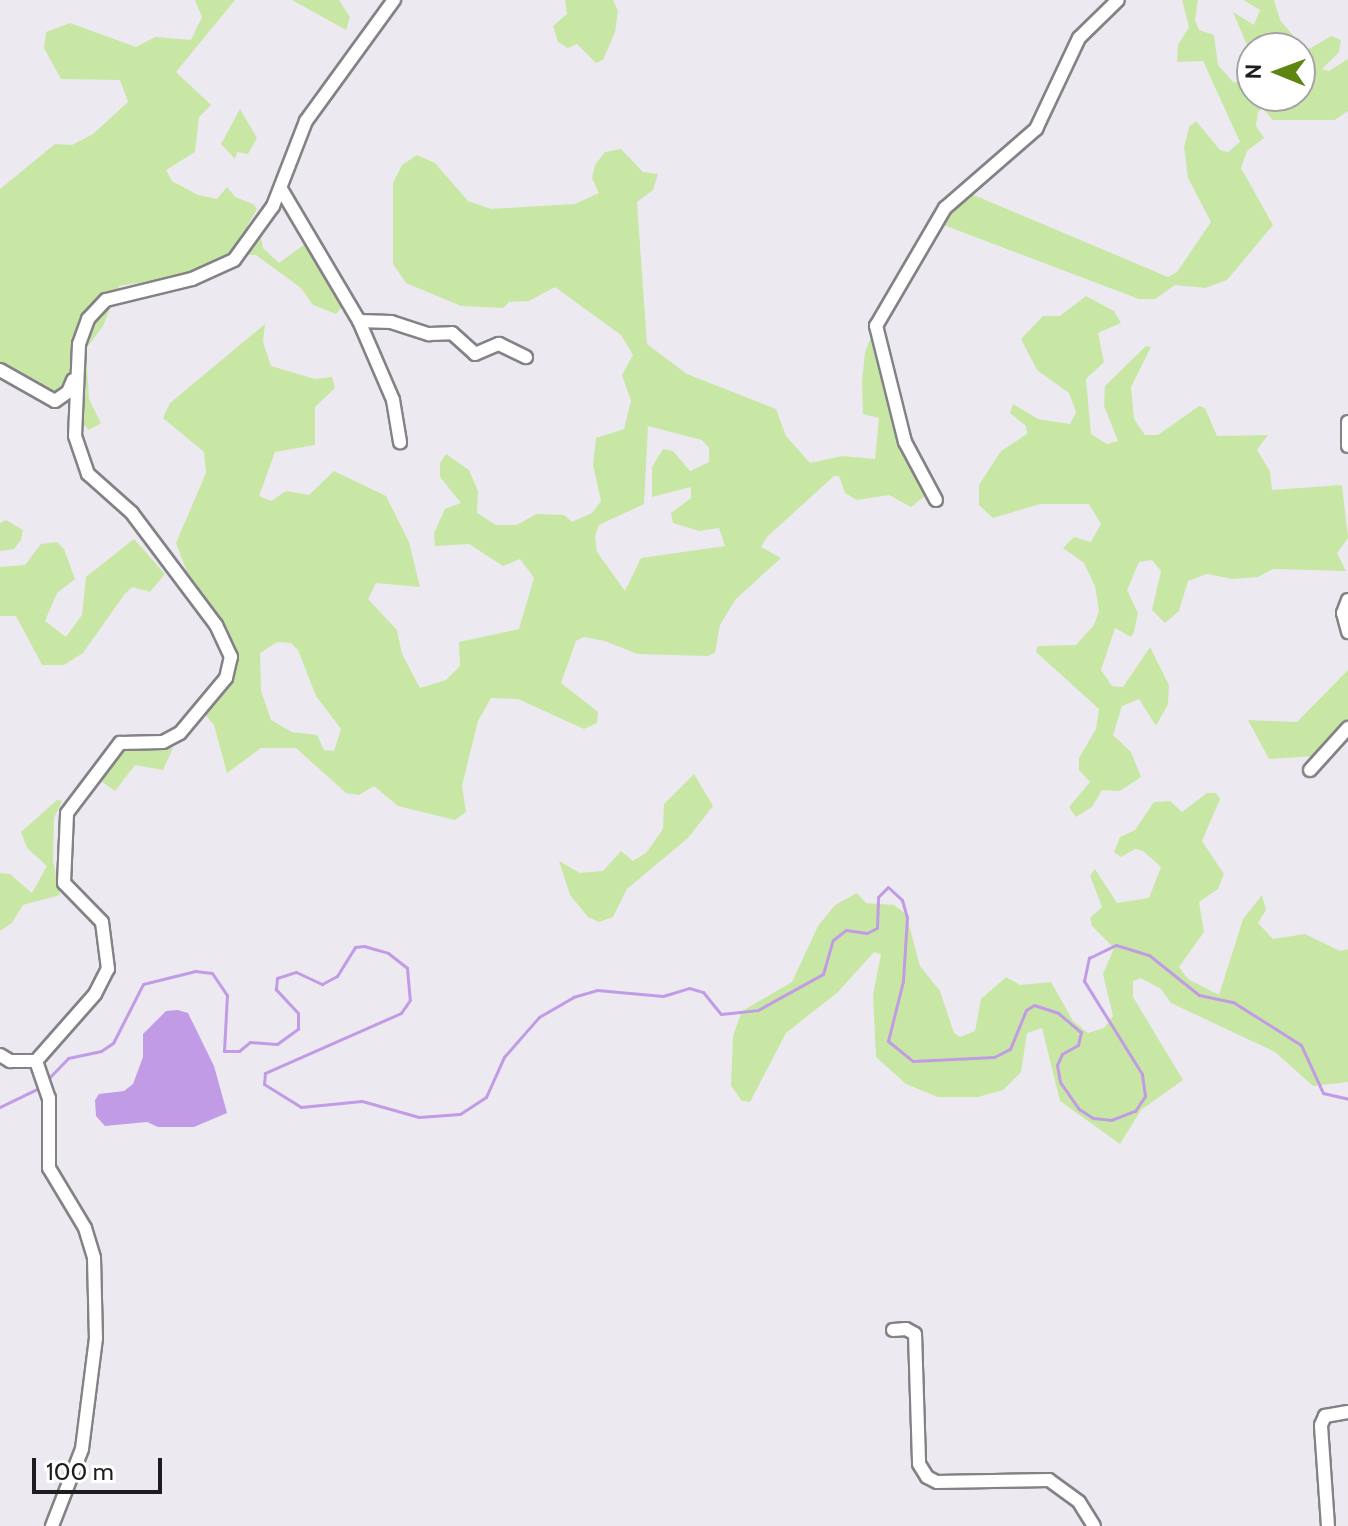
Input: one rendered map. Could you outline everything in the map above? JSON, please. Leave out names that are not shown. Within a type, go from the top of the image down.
[{"type":"street","points":[[37,1066],[95,994],[108,969],[102,922],[64,883],[67,813],[120,743],[163,742],[180,733],[226,678],[231,657],[216,625],[132,513],[88,474],[75,436],[75,377],[79,344],[97,307],[128,291],[192,279],[228,265],[281,189],[306,121],[394,0]]},
{"type":"street","points":[[936,500],[905,442],[876,326],[945,208],[1036,129],[1079,38],[1118,0]]},
{"type":"street","points":[[281,189],[359,321],[393,400],[400,442]]},
{"type":"street","points":[[359,321],[391,322],[429,334],[452,333],[464,338],[475,354],[499,344],[526,357]]},
{"type":"street","points":[[0,370],[55,401],[68,392],[75,377]]},
{"type":"street","points":[[1348,422],[1348,446]]},
{"type":"street","points":[[1348,600],[1343,613],[1348,632]]},
{"type":"street","points":[[1310,770],[1348,728]]},
{"type":"street","points":[[0,1055],[10,1061],[37,1066]]},
{"type":"street","points":[[37,1066],[47,1089],[49,1168],[89,1237],[97,1299],[82,1449],[52,1526]]},
{"type":"street","points":[[893,1330],[915,1334],[919,1464],[927,1477],[937,1482],[1049,1480],[1079,1502],[1094,1526]]},
{"type":"street","points":[[1328,1526],[1321,1425],[1328,1415],[1348,1412]]},
{"type":"green space","points":[[195,0],[235,0],[176,72],[211,105],[199,117],[195,152],[166,170],[172,181],[198,195],[217,199],[227,187],[235,197],[253,204],[257,209],[247,226],[261,238],[263,248],[279,263],[305,244],[343,306],[336,314],[313,305],[301,288],[256,255],[227,254],[181,276],[119,286],[103,326],[86,349],[89,399],[101,423],[89,430],[80,421],[81,408],[60,395],[51,396],[0,362],[0,189],[55,144],[72,145],[93,134],[128,102],[120,80],[61,79],[44,48],[46,32],[70,23],[136,47],[155,37],[191,40],[202,17]]},
{"type":"green space","points":[[292,0],[339,0],[350,17],[346,30]]},
{"type":"green space","points":[[565,0],[613,0],[618,11],[615,32],[603,60],[596,63],[577,44],[568,48],[558,42],[553,26],[567,14]]},
{"type":"green space","points":[[1182,0],[1198,0],[1195,20],[1199,30],[1214,35],[1218,65],[1236,82],[1236,112],[1258,112],[1256,126],[1264,138],[1247,151],[1241,168],[1273,225],[1227,280],[1205,288],[1175,285],[1155,299],[1139,299],[941,224],[969,193],[1168,277],[1177,272],[1211,222],[1188,178],[1184,147],[1189,127],[1196,121],[1220,150],[1228,152],[1240,142],[1203,61],[1177,62],[1178,45],[1189,27]]},
{"type":"green space","points":[[1243,0],[1274,0],[1280,20],[1290,32],[1241,32],[1233,12],[1254,25],[1260,10]]},
{"type":"green space","points":[[1331,36],[1341,40],[1339,52],[1322,69],[1329,71],[1348,59],[1348,111],[1335,120],[1273,120],[1266,112],[1316,112],[1316,45]]},
{"type":"green space","points":[[240,109],[257,138],[248,154],[237,152],[235,159],[221,144]]},
{"type":"green space","points":[[621,149],[643,172],[658,174],[653,190],[637,202],[647,344],[687,374],[776,409],[786,436],[810,463],[842,456],[875,459],[879,418],[863,414],[862,381],[865,352],[873,332],[926,495],[911,507],[889,495],[857,500],[845,493],[839,476],[834,476],[767,537],[761,547],[781,558],[735,600],[720,625],[715,653],[708,656],[637,654],[605,641],[584,637],[576,641],[561,683],[598,712],[597,723],[584,729],[518,699],[491,698],[478,721],[462,786],[466,812],[455,820],[398,806],[374,786],[359,795],[346,793],[296,748],[261,748],[227,773],[214,725],[202,711],[225,687],[235,667],[232,641],[190,580],[176,543],[206,473],[204,452],[163,418],[170,403],[265,324],[263,342],[271,366],[315,379],[332,377],[335,388],[315,407],[315,445],[275,452],[259,496],[271,501],[286,491],[309,495],[334,471],[386,496],[409,542],[420,587],[376,583],[368,599],[397,630],[402,654],[420,688],[446,680],[460,666],[459,642],[519,629],[534,578],[520,559],[503,566],[469,544],[435,546],[434,533],[445,509],[461,503],[440,477],[440,463],[446,454],[469,470],[478,491],[477,513],[496,525],[517,525],[536,514],[564,515],[572,522],[592,513],[601,501],[593,465],[596,438],[624,429],[631,401],[622,375],[633,355],[621,335],[555,287],[529,301],[509,302],[503,308],[461,306],[406,283],[393,264],[393,183],[402,165],[417,155],[435,163],[468,201],[491,209],[575,204],[599,193],[592,178],[595,165],[605,152]],"holes":[[[648,426],[702,440],[709,448],[709,462],[690,471],[673,451],[663,449],[652,467],[652,497],[691,487],[691,498],[671,513],[673,523],[699,531],[719,528],[725,546],[641,558],[625,591],[597,552],[595,536],[599,525],[644,504]],[[277,642],[291,643],[298,650],[316,696],[341,729],[334,751],[324,750],[317,735],[292,732],[271,720],[261,691],[260,653]]]},
{"type":"green space","points":[[1086,296],[1114,311],[1121,323],[1098,333],[1104,362],[1086,379],[1091,434],[1107,444],[1118,441],[1104,406],[1105,386],[1146,346],[1151,347],[1131,387],[1134,419],[1145,435],[1158,435],[1199,406],[1205,408],[1217,436],[1268,435],[1257,450],[1270,471],[1272,490],[1342,485],[1348,538],[1337,553],[1346,571],[1273,569],[1258,577],[1233,579],[1207,574],[1188,581],[1179,611],[1165,623],[1152,610],[1161,571],[1152,560],[1139,562],[1127,590],[1138,613],[1134,632],[1131,637],[1115,628],[1101,670],[1112,686],[1123,687],[1150,647],[1169,685],[1168,704],[1156,726],[1139,699],[1122,706],[1113,735],[1131,752],[1141,777],[1120,791],[1102,790],[1092,807],[1076,817],[1069,807],[1090,782],[1079,770],[1079,758],[1096,729],[1099,709],[1036,652],[1038,646],[1076,645],[1094,625],[1099,611],[1095,586],[1084,563],[1063,548],[1074,537],[1091,542],[1101,524],[1089,504],[1040,504],[993,518],[979,505],[979,485],[1001,451],[1027,434],[1026,426],[1010,413],[1013,404],[1038,419],[1070,424],[1076,412],[1069,393],[1037,370],[1021,339],[1043,316],[1060,316]]},
{"type":"green space","points":[[6,520],[23,530],[21,540],[14,549],[0,551],[0,523]]},
{"type":"green space","points":[[134,539],[165,574],[150,592],[132,587],[83,653],[64,665],[42,665],[16,616],[0,616],[0,567],[25,565],[41,544],[57,542],[64,549],[75,579],[57,593],[45,621],[66,637],[82,615],[86,577]]},
{"type":"green space","points":[[1348,670],[1348,722],[1315,756],[1269,759],[1248,720],[1297,722]]},
{"type":"green space","points":[[124,747],[173,748],[163,770],[135,765],[115,791],[98,779]]},
{"type":"green space","points":[[694,774],[713,806],[688,838],[627,889],[613,917],[599,922],[588,917],[570,895],[559,861],[580,873],[603,871],[621,851],[633,861],[646,853],[663,829],[664,804]]},
{"type":"green space","points":[[1207,793],[1216,793],[1220,799],[1202,841],[1224,874],[1218,889],[1199,902],[1204,932],[1179,967],[1188,979],[1219,995],[1243,919],[1262,895],[1266,910],[1258,923],[1273,939],[1305,934],[1340,951],[1348,949],[1348,1082],[1313,1086],[1275,1052],[1171,1003],[1161,989],[1141,978],[1133,981],[1133,997],[1183,1080],[1141,1110],[1120,1144],[1060,1101],[1042,1028],[1027,1033],[1021,1072],[1003,1090],[978,1097],[938,1097],[906,1084],[876,1057],[873,995],[881,954],[874,952],[838,992],[786,1033],[750,1102],[742,1101],[731,1086],[733,1036],[742,1011],[792,982],[818,926],[835,905],[857,893],[866,903],[894,905],[906,914],[920,966],[940,991],[954,1033],[960,1037],[975,1031],[981,999],[1006,977],[1020,985],[1051,982],[1073,1021],[1088,1033],[1104,1028],[1113,1016],[1103,974],[1114,948],[1092,926],[1090,918],[1102,907],[1090,876],[1095,869],[1117,903],[1149,898],[1161,867],[1143,851],[1135,849],[1121,857],[1114,852],[1120,837],[1135,830],[1154,802],[1170,801],[1182,812]]},
{"type":"green space","points":[[57,800],[62,801],[54,818],[53,861],[60,895],[23,905],[12,923],[0,931],[0,873],[10,874],[32,893],[47,866],[27,848],[21,832]]},
{"type":"shaded area","points":[[166,1011],[188,1013],[214,1066],[227,1113],[194,1127],[158,1127],[147,1122],[105,1126],[96,1116],[95,1100],[99,1094],[124,1091],[133,1084],[143,1057],[143,1034]]},
{"type":"waterway","points":[[46,1081],[68,1058],[101,1051],[113,1043],[143,984],[195,971],[212,973],[227,995],[224,1051],[239,1051],[250,1042],[277,1044],[298,1029],[298,1013],[276,989],[277,978],[296,972],[322,984],[337,976],[355,947],[364,946],[388,953],[407,968],[410,1000],[401,1013],[265,1073],[264,1084],[301,1107],[362,1101],[419,1117],[460,1114],[486,1097],[504,1057],[539,1017],[573,997],[597,990],[663,996],[689,988],[703,992],[721,1014],[758,1010],[823,974],[833,940],[846,930],[867,933],[877,928],[878,897],[888,887],[902,900],[907,917],[903,981],[888,1041],[913,1061],[994,1057],[1010,1049],[1026,1010],[1034,1005],[1058,1013],[1081,1032],[1078,1045],[1062,1054],[1057,1065],[1060,1082],[1079,1109],[1093,1118],[1111,1120],[1135,1111],[1145,1096],[1142,1074],[1084,981],[1089,958],[1116,945],[1149,955],[1199,995],[1233,1002],[1301,1045],[1323,1093],[1348,1099]]},
{"type":"waterway","points":[[0,1107],[41,1087]]}]
